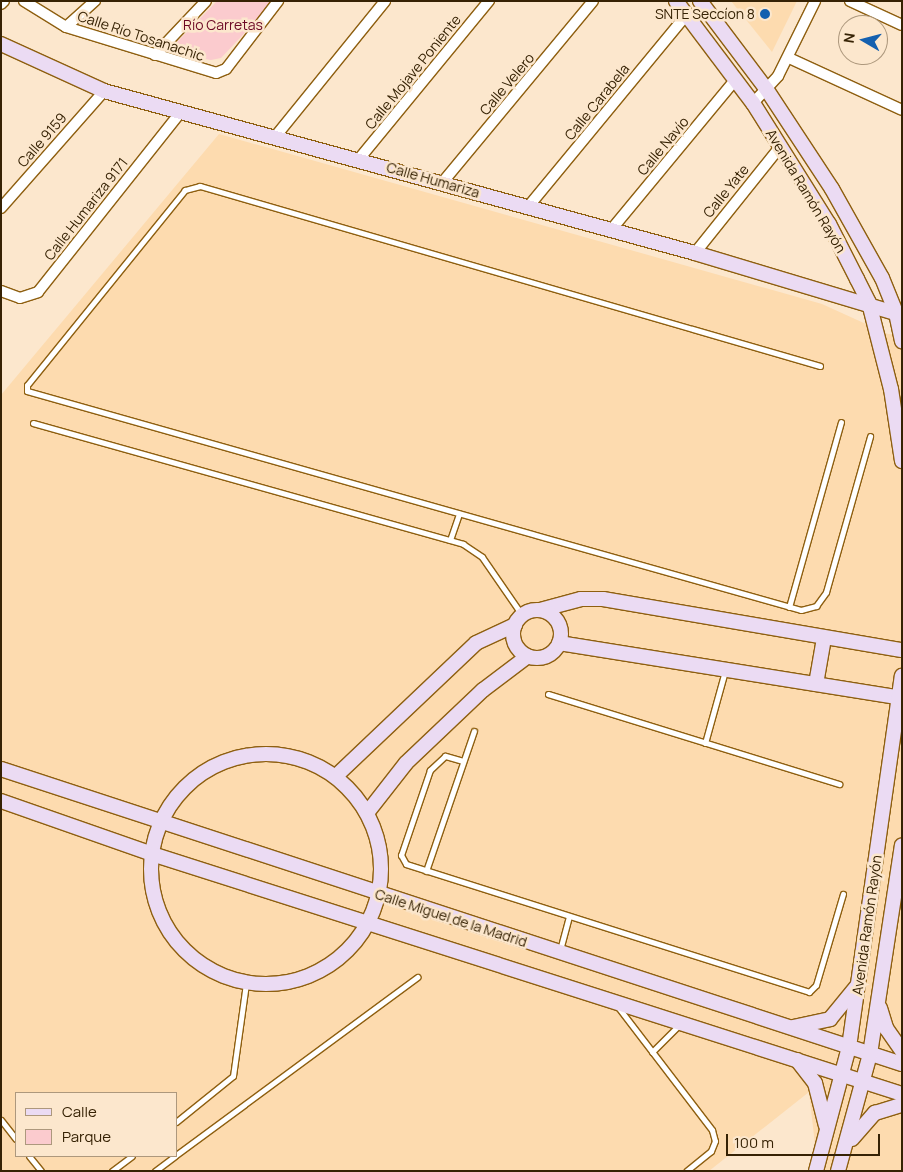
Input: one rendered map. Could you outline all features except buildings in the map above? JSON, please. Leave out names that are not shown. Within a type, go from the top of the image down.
[{"type":"main road","name":"Avenida Ramón Rayón","points":[[676,1],[753,103],[829,224],[869,303],[891,389],[902,461]]},
{"type":"main road","name":"Avenida Ramón Rayón","points":[[700,1],[767,90],[832,189],[882,278],[899,314],[902,341]]},
{"type":"main road","name":"Calle Humariza","points":[[1,44],[104,91],[180,113],[359,159],[869,303],[899,314]]},
{"type":"main road","points":[[336,776],[476,643],[540,610],[593,598],[902,650]]},
{"type":"main road","points":[[367,813],[406,762],[483,690],[528,656],[546,656],[559,643],[559,624],[551,614],[540,610]]},
{"type":"main road","points":[[518,620],[515,643],[528,656]]},
{"type":"main road","points":[[816,684],[824,638]]},
{"type":"main road","points":[[559,643],[901,698]]},
{"type":"main road","name":"Avenida Ramón Rayón","points":[[816,1171],[849,1047],[901,698],[902,676]]},
{"type":"main road","points":[[274,753],[308,761],[336,776],[354,794],[367,813],[377,839],[380,857],[378,894],[368,921],[352,946],[330,965],[304,978],[275,984],[246,983],[218,974],[193,959],[173,937],[159,912],[152,883],[152,854],[161,822],[180,792],[200,776],[239,756],[274,753]]},
{"type":"main road","name":"Calle Miguel de la Madrid","points":[[1,768],[378,894],[902,1064]]},
{"type":"main road","name":"Calle Miguel de la Madrid","points":[[1,801],[152,854],[368,921],[902,1094]]},
{"type":"main road","name":"Avenida Ramón Rayón","points":[[838,1171],[864,1083],[870,1054],[902,845]]},
{"type":"main road","points":[[789,1028],[830,1019],[843,1007],[858,983]]},
{"type":"main road","points":[[879,1005],[886,1028],[902,1051]]},
{"type":"main road","points":[[797,1060],[820,1094],[826,1132]]},
{"type":"main road","points":[[844,1149],[875,1113],[902,1105]]},
{"type":"street","points":[[1,4],[4,1]]},
{"type":"street","name":"Calle Río Tosanachic","points":[[24,1],[66,27],[209,72],[226,69],[278,1]]},
{"type":"street","points":[[66,27],[94,1]]},
{"type":"street","points":[[155,54],[206,1]]},
{"type":"street","points":[[274,137],[385,1]]},
{"type":"street","name":"Calle Mojave Poniente","points":[[359,159],[489,1]]},
{"type":"street","name":"Calle Velero","points":[[442,183],[593,1]]},
{"type":"street","points":[[753,103],[767,90],[789,58],[815,1]]},
{"type":"street","points":[[850,1],[902,25]]},
{"type":"street","name":"Calle Carabela","points":[[528,207],[687,14]]},
{"type":"street","points":[[789,58],[902,110]]},
{"type":"street","name":"Calle Navío","points":[[611,230],[736,79]]},
{"type":"street","name":"Calle 9159","points":[[1,208],[104,91]]},
{"type":"street","name":"Calle Humariza 9171","points":[[1,292],[20,298],[38,292],[180,113]]},
{"type":"street","name":"Calle Yate","points":[[694,253],[780,147]]},
{"type":"lane","points":[[820,366],[200,186],[184,190],[27,385],[31,394],[789,606],[809,609],[822,601],[826,592],[870,436]]},
{"type":"lane","points":[[789,606],[841,422]]},
{"type":"lane","points":[[33,423],[463,544],[482,557],[518,620]]},
{"type":"lane","points":[[450,540],[459,514]]},
{"type":"lane","points":[[705,743],[726,670]]},
{"type":"lane","points":[[548,694],[839,784]]},
{"type":"lane","points":[[426,871],[474,731]]},
{"type":"lane","points":[[463,761],[445,756],[428,774],[401,855],[406,864],[808,992],[816,985],[842,894]]},
{"type":"lane","points":[[560,953],[569,916]]},
{"type":"lane","points":[[178,1154],[417,977]]},
{"type":"lane","points":[[178,1120],[233,1076],[246,983]]},
{"type":"lane","points":[[613,1000],[712,1130],[715,1141],[711,1151],[686,1171]]},
{"type":"lane","points":[[652,1052],[682,1022]]},
{"type":"lane","points":[[1,1120],[15,1138]]},
{"type":"lane","points":[[30,1157],[41,1171]]},
{"type":"lane","points":[[112,1171],[131,1157]]},
{"type":"lane","points":[[155,1171],[173,1157]]},
{"type":"shaded area","points":[[731,1],[797,1],[772,52]]},
{"type":"shaded area","points":[[219,134],[822,304],[888,334],[902,335],[902,1171],[818,1171],[809,1092],[709,1171],[1,1171],[1,395]]},
{"type":"green space","name":"Río Carretas","points":[[217,1],[275,1],[221,58],[211,60],[178,54],[177,42]]},
{"type":"place","name":"SNTE Seccíon 8","points":[[765,14]]}]
